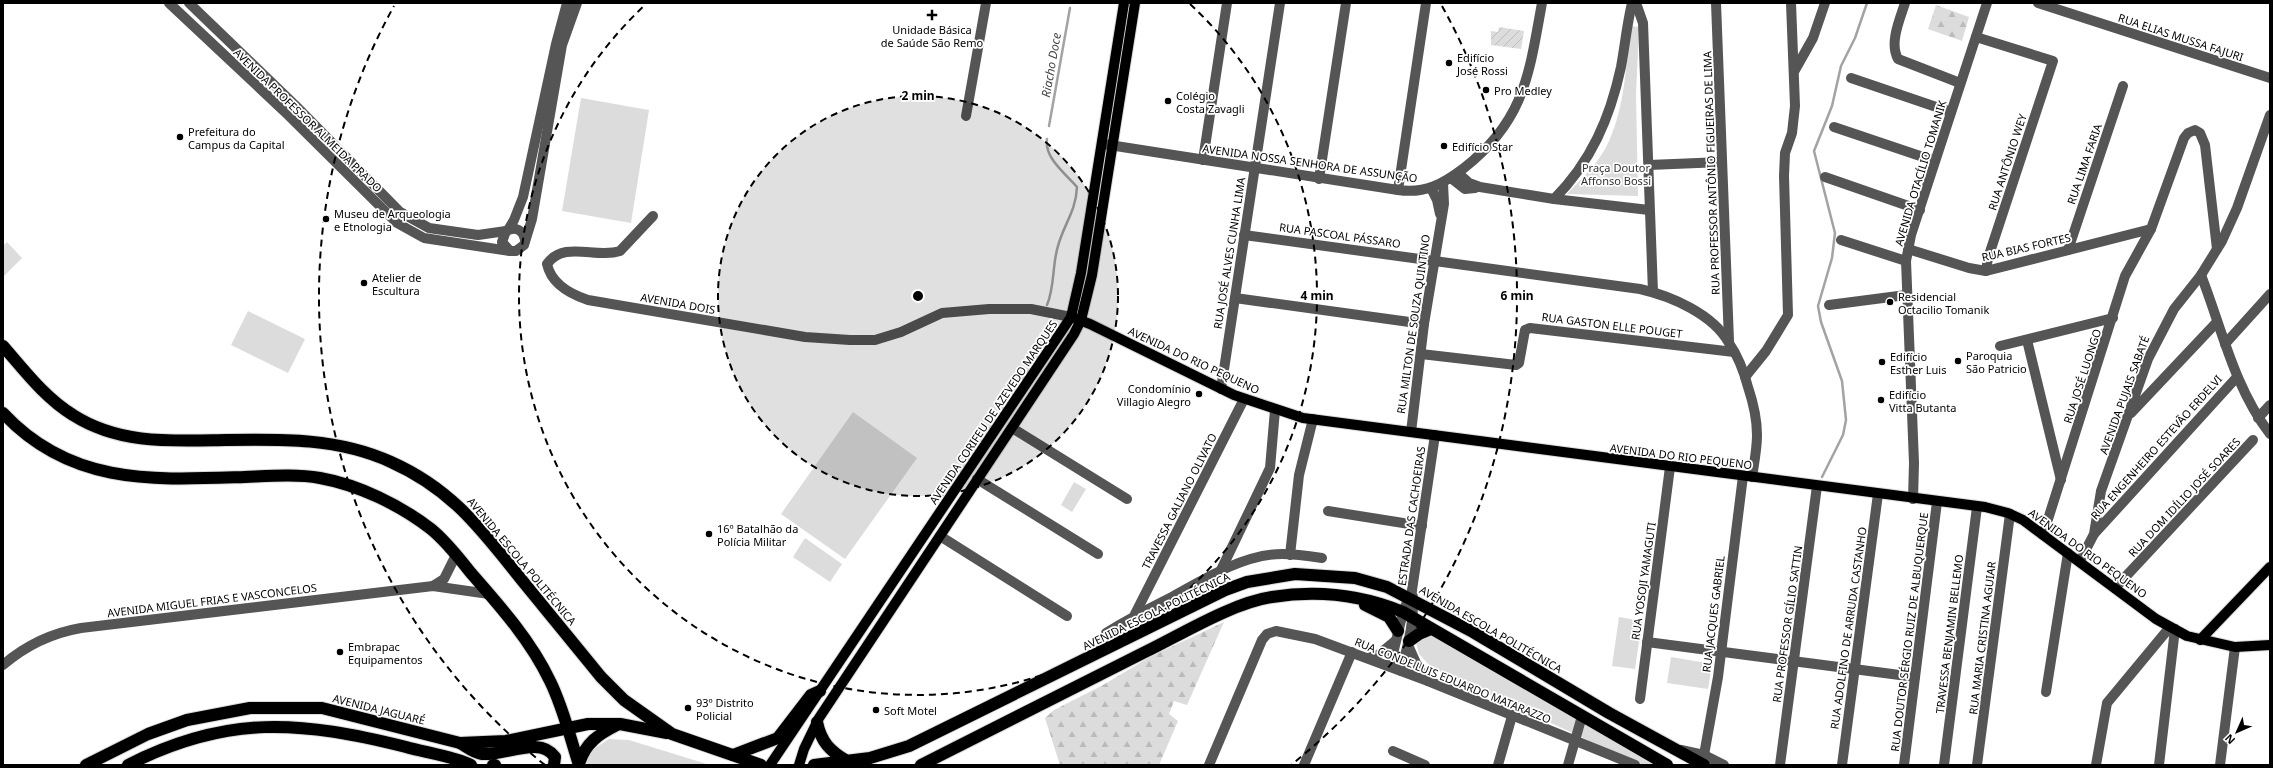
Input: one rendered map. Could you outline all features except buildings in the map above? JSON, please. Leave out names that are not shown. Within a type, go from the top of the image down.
[{"type":"highway","name":"AVENIDA ESCOLA POLITÉCNICA","points":[[3,346],[37,385],[63,409],[104,431],[139,439],[177,442],[296,440],[334,444],[389,460],[423,478],[460,507],[478,526],[612,689],[672,734],[761,765]]},
{"type":"highway","points":[[3,413],[20,430],[50,451],[85,467],[118,476],[178,479],[281,476],[320,478],[363,491],[416,518],[433,531],[490,594],[517,628],[540,661],[558,700],[579,764]]},
{"type":"highway","name":"AVENIDA ESCOLA POLITÉCNICA","points":[[814,765],[887,754],[909,746],[1225,590],[1247,582],[1295,574],[1324,574],[1355,578],[1387,587],[1473,632],[1609,713],[1678,750],[1704,760]]},
{"type":"highway","points":[[921,765],[1189,630],[1242,606],[1273,596],[1320,594],[1372,600],[1407,615],[1667,765]]},
{"type":"highway","points":[[1346,596],[1389,617],[1396,636]]},
{"type":"highway","points":[[1408,643],[1418,634],[1430,629]]},
{"type":"highway","points":[[733,755],[775,740],[811,694],[820,691]]},
{"type":"highway","name":"AVENIDA JAGUARÉ","points":[[86,765],[137,740],[187,720],[250,708],[322,708],[458,742],[506,741],[566,727],[588,724],[620,724],[672,734]]},
{"type":"highway","points":[[1582,716],[1586,711],[1593,709],[1609,713]]},
{"type":"highway","points":[[817,722],[823,742],[834,754],[847,761]]},
{"type":"highway","points":[[579,764],[583,751],[589,744],[600,734],[620,724]]},
{"type":"highway","points":[[128,765],[183,740],[254,726],[315,729],[354,734],[471,765]]},
{"type":"highway","points":[[458,742],[476,752],[483,754],[542,747],[555,757],[554,765]]},
{"type":"main road","name":"AVENIDA CORIFEU DE AZEVEDO MARQUES","points":[[799,765],[817,722],[1074,334],[1081,273],[1108,145],[1130,3]]},
{"type":"main road","name":"AVENIDA CORIFEU DE AZEVEDO MARQUES","points":[[770,765],[1061,334],[1076,318]]},
{"type":"main road","name":"AVENIDA DO RIO PEQUENO","points":[[1076,318],[1221,389],[1276,410],[1313,419],[1977,507],[2010,514],[2043,534],[2115,588],[2172,628],[2200,640],[2235,647],[2270,645]]},
{"type":"main road","points":[[2200,640],[2270,567]]},
{"type":"street","name":"AVENIDA PROFESSOR ALMEIDA PRADO","points":[[169,3],[280,108],[364,192],[409,231],[424,238],[436,241],[477,245],[510,251]]},
{"type":"street","name":"AVENIDA PROFESSOR ALMEIDA PRADO","points":[[189,3],[283,93],[400,212],[415,222],[429,228],[478,235],[507,230]]},
{"type":"street","points":[[567,3],[556,44],[523,197],[514,220],[507,230],[502,242],[505,248],[510,251],[516,251],[522,248],[532,219],[562,45],[577,3]]},
{"type":"street","points":[[966,116],[986,3]]},
{"type":"street","points":[[1203,160],[1227,3]]},
{"type":"street","name":"RUA JOSÉ ALVES CUNHA LIMA","points":[[1221,389],[1280,3]]},
{"type":"street","points":[[1319,179],[1346,3]]},
{"type":"street","points":[[1398,190],[1426,3]]},
{"type":"street","name":"AVENIDA NOSSA SENHORA DE ASSUNÇÃO","points":[[1108,145],[1254,169],[1411,192],[1431,188],[1451,178],[1483,153],[1515,112],[1528,75],[1542,3]]},
{"type":"street","points":[[1554,199],[1566,187],[1586,161],[1608,114],[1621,67],[1632,3]]},
{"type":"street","points":[[1636,3],[1643,23],[1653,292]]},
{"type":"street","name":"RUA PROFESSOR ANTÔNIO FIGUEIRAS DE LIMA","points":[[1716,3],[1729,341]]},
{"type":"street","points":[[1745,377],[1766,351],[1788,315],[1784,176],[1785,153],[1792,132],[1795,106],[1795,70],[1791,3]]},
{"type":"street","points":[[1795,70],[1813,38],[1825,3]]},
{"type":"street","points":[[1905,3],[1896,31],[1895,46],[1898,59],[1960,83]]},
{"type":"street","name":"AVENIDA OTACÍLIO TOMANIK","points":[[1913,499],[1914,463],[1906,295],[1906,261],[1908,249],[1935,161],[1987,3]]},
{"type":"street","name":"RUA ELIAS MUSSA FAJURI","points":[[2038,3],[2270,78]]},
{"type":"street","name":"RUA ANTÔNIO WEY","points":[[1976,37],[2053,61],[1988,258],[1986,271]]},
{"type":"street","points":[[1851,78],[1951,112]]},
{"type":"street","name":"RUA LIMA FARIA","points":[[2068,250],[2123,86]]},
{"type":"street","points":[[283,93],[280,108],[295,105]]},
{"type":"street","name":"AVENIDA PUJAIS SABATÉ","points":[[2080,561],[2094,534],[2101,491],[2148,358],[2157,338],[2174,309],[2201,275],[2218,249],[2237,208],[2270,115]]},
{"type":"street","points":[[1834,127],[1935,161]]},
{"type":"street","name":"RUA JOSÉ LUONGO","points":[[2043,534],[2113,318],[2125,276],[2151,229],[2184,138],[2188,133],[2195,130],[2200,133],[2205,145],[2218,249]]},
{"type":"street","points":[[1649,165],[1722,162]]},
{"type":"street","points":[[1826,177],[1920,210]]},
{"type":"street","points":[[1451,178],[1459,186],[1471,189],[1480,187]]},
{"type":"street","points":[[1451,178],[1480,187],[1554,199],[1649,210]]},
{"type":"street","name":"RUA MILTON DE SOUZA QUINTINO","points":[[1411,432],[1433,260],[1445,196],[1451,178]]},
{"type":"street","points":[[1445,196],[1451,189],[1459,186]]},
{"type":"street","name":"RUA MILTON DE SOUZA QUINTINO","points":[[1431,188],[1437,200],[1440,220]]},
{"type":"street","name":"AVENIDA DOIS","points":[[653,216],[620,251],[561,252],[551,258],[546,264],[548,269],[557,283],[578,297],[588,300],[805,337],[875,340],[901,332],[942,313],[989,309],[1031,309],[1076,318]]},
{"type":"street","name":"RUA BIAS FORTES","points":[[1908,249],[1970,268],[1986,271],[2151,229]]},
{"type":"street","points":[[507,230],[519,230],[524,234],[525,240]]},
{"type":"street","name":"RUA PASCOAL PÁSSARO","points":[[1244,235],[1433,260],[1653,292],[1686,306],[1715,327],[1729,341]]},
{"type":"street","points":[[1841,240],[1906,261]]},
{"type":"street","points":[[2201,275],[2237,377],[2258,418],[2270,434]]},
{"type":"street","points":[[2225,344],[2270,294]]},
{"type":"street","points":[[1829,305],[1906,295]]},
{"type":"street","points":[[1235,298],[1424,324]]},
{"type":"street","points":[[2000,346],[2113,318]]},
{"type":"street","points":[[2128,416],[2217,322]]},
{"type":"street","name":"RUA GASTON ELLE POUGET","points":[[1421,354],[1516,365],[1519,363],[1525,330],[1535,328],[1734,352]]},
{"type":"street","points":[[2027,340],[2060,480]]},
{"type":"street","name":"RUA JACQUES GABRIEL","points":[[1704,760],[1747,477],[1758,435],[1753,404],[1745,377],[1729,341]]},
{"type":"street","name":"RUA ENGENHEIRO ESTEVÃO ERDELVI","points":[[2094,534],[2237,377]]},
{"type":"street","name":"TRAVESSA GALIANO OLIVATO","points":[[1135,614],[1244,398]]},
{"type":"street","points":[[2258,418],[2270,404]]},
{"type":"street","points":[[1221,570],[1270,468],[1276,410]]},
{"type":"street","points":[[1290,555],[1299,475],[1313,419]]},
{"type":"street","points":[[1012,428],[1127,499]]},
{"type":"street","name":"ESTRADA DAS CACHOEIRAS","points":[[1390,666],[1396,636],[1407,615],[1412,599],[1412,590],[1435,435]]},
{"type":"street","name":"RUA DOM IDÍLIO JOSÉ SOARES","points":[[2115,588],[2253,440]]},
{"type":"street","name":"RUA YOSOJI YAMAGUTI","points":[[1640,699],[1646,642],[1670,467]]},
{"type":"street","points":[[977,479],[1098,554]]},
{"type":"street","name":"RUA PROFESSOR GÍLIO SATTIN","points":[[1780,765],[1817,486]]},
{"type":"street","name":"RUA ADOLFINO DE ARRUDA CASTANHO","points":[[1842,765],[1878,494]]},
{"type":"street","name":"RUA DOUTOR SÉRGIO RUIZ DE ALBUQUERQUE","points":[[1904,765],[1937,502]]},
{"type":"street","name":"TRAVESSA BENJAMIN BELLEMO","points":[[1944,765],[1977,507]]},
{"type":"street","points":[[1328,511],[1422,526]]},
{"type":"street","name":"RUA MARIA CRISTINA AGUIAR","points":[[1977,765],[2010,514]]},
{"type":"street","points":[[940,536],[1067,616]]},
{"type":"street","points":[[2046,692],[2068,553]]},
{"type":"street","points":[[1106,633],[1135,614],[1221,570],[1257,558],[1282,554],[1322,558]]},
{"type":"street","points":[[433,586],[444,579],[456,555]]},
{"type":"street","name":"AVENIDA MIGUEL FRIAS E VASCONCELOS","points":[[3,666],[22,651],[40,641],[63,631],[81,628],[433,586],[490,594]]},
{"type":"street","name":"ESTRADA DAS CACHOEIRAS","points":[[1401,671],[1408,643],[1407,615]]},
{"type":"street","points":[[2096,765],[2107,703],[2172,628]]},
{"type":"street","points":[[2159,765],[2172,628]]},
{"type":"street","name":"RUA CONDE LUIS EDUARDO MATARAZZO","points":[[1209,765],[1262,640],[1270,632],[1286,632],[1352,652],[1428,681],[1634,765]]},
{"type":"street","points":[[1368,658],[1378,655],[1396,636]]},
{"type":"street","points":[[1646,642],[1915,677]]},
{"type":"street","points":[[1408,643],[1416,663],[1428,681]]},
{"type":"street","points":[[2220,765],[2235,647]]},
{"type":"street","points":[[1304,765],[1352,652]]},
{"type":"street","points":[[1498,765],[1512,716]]},
{"type":"street","points":[[1568,765],[1582,716]]},
{"type":"street","points":[[1393,751],[1425,765]]},
{"type":"street","name":"AVENIDA ESCOLA POLITÉCNICA","points":[[1704,760],[1724,765]]},
{"type":"green space","points":[[1936,5],[1969,17],[1962,41],[1928,29]]},
{"type":"green space","name":"Praça Doutor Affonso Bossi","points":[[1631,26],[1639,27],[1636,95],[1638,196],[1567,194],[1601,156],[1614,128],[1622,99]]},
{"type":"green space","points":[[1499,27],[1524,31],[1521,49],[1491,45],[1491,31],[1498,32]]},
{"type":"green space","points":[[581,98],[649,110],[631,223],[562,211]]},
{"type":"green space","points":[[7,242],[22,258],[3,277],[3,246]]},
{"type":"green space","points":[[248,311],[305,339],[288,373],[231,345]]},
{"type":"green space","points":[[853,412],[917,458],[845,559],[781,514]]},
{"type":"green space","points":[[1074,482],[1086,489],[1072,512],[1061,505]]},
{"type":"green space","points":[[805,538],[842,564],[830,582],[793,557]]},
{"type":"green space","points":[[1619,617],[1642,621],[1635,669],[1612,666]]},
{"type":"green space","points":[[1224,622],[1187,705],[1174,701],[1169,714],[1178,721],[1159,765],[1060,765],[1045,718],[1054,710],[1103,685],[1150,657]]},
{"type":"green space","points":[[1427,632],[1657,765],[1642,765],[1432,668],[1419,654],[1415,638]]},
{"type":"green space","points":[[1671,657],[1712,664],[1708,689],[1667,683]]},
{"type":"green space","points":[[609,739],[629,740],[710,765],[585,765],[589,752]]},
{"type":"waterway","points":[[1822,477],[1843,435],[1846,420],[1842,381],[1821,322],[1818,306],[1832,258],[1835,233],[1814,151],[1832,106],[1841,66],[1855,38],[1867,3]]},
{"type":"waterway","name":"Riacho Doce","points":[[1049,126],[1070,8]]},
{"type":"waterway","name":"Riacho Doce","points":[[1047,139],[1047,146],[1052,159],[1077,187],[1072,210],[1060,238],[1056,253],[1050,298],[1047,305]]},
{"type":"place","name":"Unidade Básica de Saúde São Remo","points":[[932,15]]},
{"type":"place","name":"Edifício José Rossi","points":[[1449,63]]},
{"type":"place","name":"Pro Medley","points":[[1486,90]]},
{"type":"place","name":"Colégio Costa Zavagli","points":[[1168,101]]},
{"type":"place","name":"Prefeitura do Campus da Capital","points":[[180,137]]},
{"type":"place","name":"Edifício Star","points":[[1444,146]]},
{"type":"place","name":"Museu de Arqueologia e Etnologia","points":[[326,219]]},
{"type":"place","name":"Atelier de Escultura","points":[[364,283]]},
{"type":"place","name":"Residencial Octacilio Tomanik","points":[[1890,302]]},
{"type":"place","name":"Paroquia São Patricio","points":[[1958,361]]},
{"type":"place","name":"Edifício Esther Luis","points":[[1882,362]]},
{"type":"place","name":"Condomínio Villagio Alegro","points":[[1199,394]]},
{"type":"place","name":"Edifício Vitta Butanta","points":[[1881,400]]},
{"type":"place","name":"16º Batalhão da Polícia Militar","points":[[709,534]]},
{"type":"place","name":"Embrapac Equipamentos","points":[[340,652]]},
{"type":"place","name":"93º Distrito Policial","points":[[688,708]]},
{"type":"place","name":"Soft Motel","points":[[876,710]]}]
